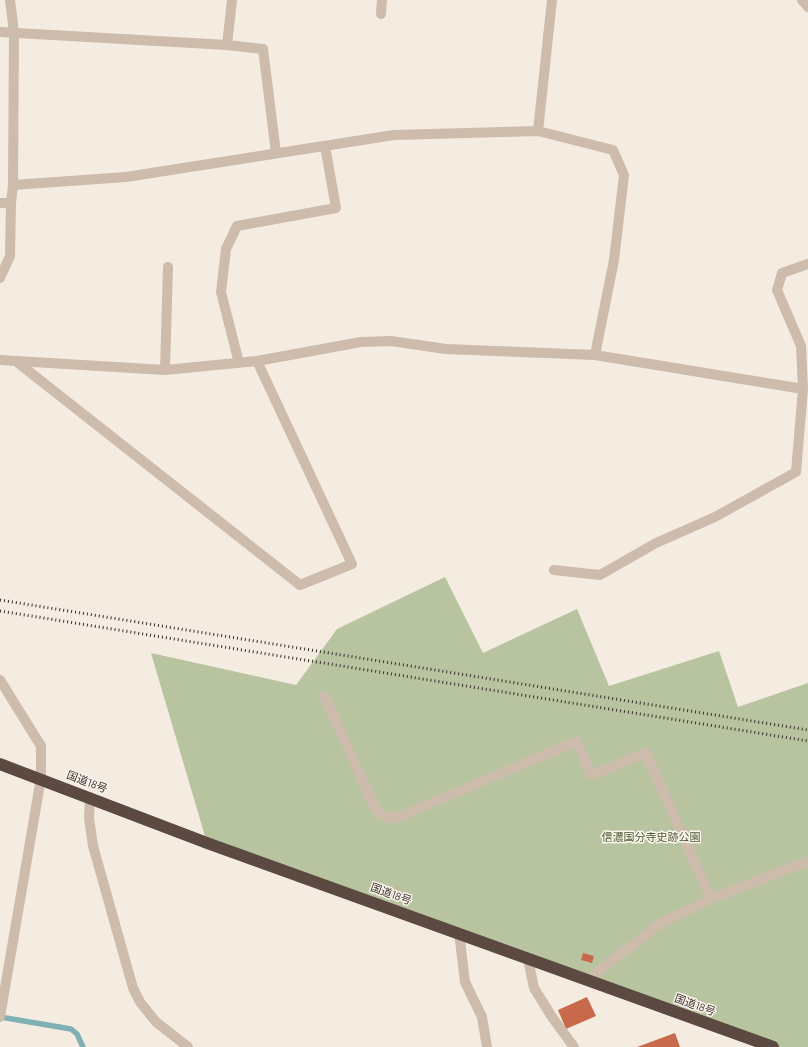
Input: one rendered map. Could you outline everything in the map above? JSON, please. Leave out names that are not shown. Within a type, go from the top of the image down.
[{"type":"highway","name":"国道18号","points":[[0,764],[41,778],[207,843],[459,932],[528,959],[588,979],[773,1047]]},
{"type":"street","points":[[0,278],[10,256],[11,203],[13,185],[14,32],[10,0]]},
{"type":"street","points":[[227,45],[232,0]]},
{"type":"street","points":[[381,14],[382,0]]},
{"type":"street","points":[[538,132],[552,0]]},
{"type":"street","points":[[802,0],[808,7]]},
{"type":"street","points":[[0,32],[227,45],[263,49],[276,153]]},
{"type":"street","points":[[13,185],[126,177],[394,135],[538,132],[613,150],[624,175],[614,260],[595,355]]},
{"type":"street","points":[[239,363],[221,292],[226,248],[237,226],[336,208],[325,146]]},
{"type":"street","points":[[0,203],[11,203]]},
{"type":"street","points":[[554,570],[600,575],[656,543],[715,517],[796,472],[805,346],[777,290],[782,273],[808,264]]},
{"type":"street","points":[[165,370],[168,267]]},
{"type":"street","points":[[0,360],[165,370],[257,361],[361,342],[383,342],[446,349],[595,355],[803,389]]},
{"type":"street","points":[[17,362],[300,585],[352,564],[257,361]]},
{"type":"street","points":[[0,680],[41,746],[41,778],[0,1017]]},
{"type":"street","points":[[324,696],[376,810],[386,818],[396,818],[577,741],[591,775],[646,753],[712,899]]},
{"type":"street","points":[[90,798],[89,818],[93,846],[133,988],[140,1002],[156,1022],[188,1047]]},
{"type":"street","points":[[588,979],[661,923],[712,899],[808,861]]},
{"type":"street","points":[[459,932],[465,982],[482,1017],[487,1047]]},
{"type":"street","points":[[528,959],[534,988],[552,1017],[574,1047]]},
{"type":"green space","name":"信濃国分寺史跡公園","points":[[445,577],[483,653],[577,609],[609,686],[719,651],[738,707],[808,683],[808,1047],[771,1047],[207,843],[151,653],[296,685],[337,629]]},
{"type":"building","points":[[583,953],[594,956],[592,963],[581,960]]},
{"type":"building","points":[[587,997],[596,1016],[566,1029],[558,1010]]},
{"type":"building","points":[[675,1033],[680,1047],[637,1047]]},
{"type":"waterway","points":[[0,1017],[71,1029],[77,1034],[83,1047]]},
{"type":"railway","points":[[0,600],[808,730]]},
{"type":"railway","points":[[0,611],[808,741]]}]
